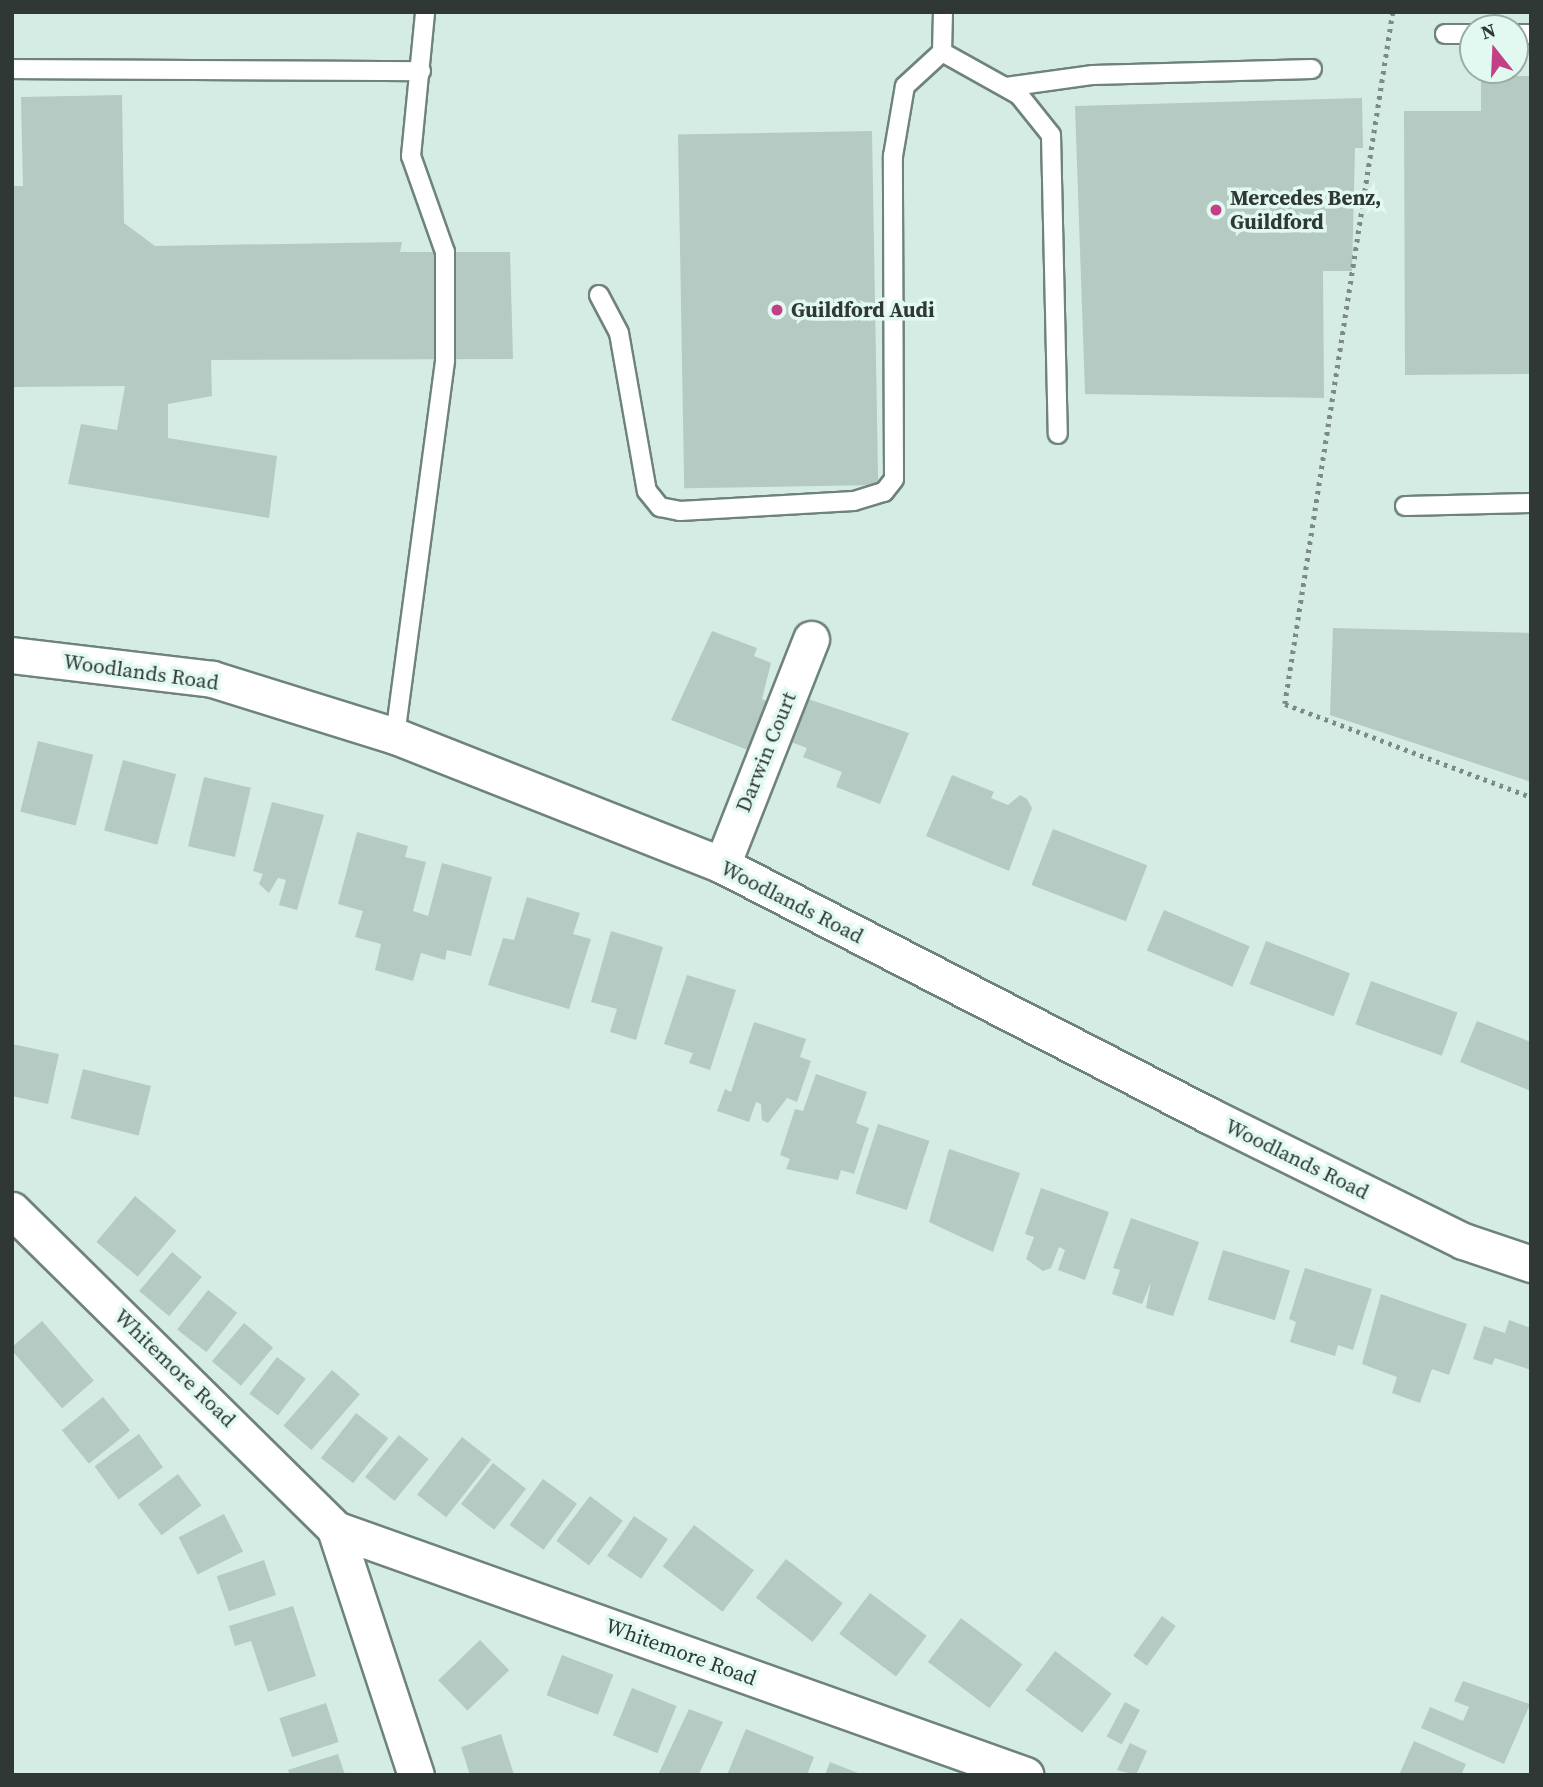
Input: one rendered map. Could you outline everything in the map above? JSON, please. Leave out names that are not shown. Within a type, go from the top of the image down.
[{"type":"street","name":"Darwin Court","points":[[722,865],[811,639]]},
{"type":"street","name":"Woodlands Road","points":[[12,655],[212,679],[395,736],[722,865],[1220,1121],[1463,1241],[1531,1264]]},
{"type":"street","name":"Whitemore Road","points":[[12,1210],[335,1529],[1026,1775]]},
{"type":"street","name":"Whitemore Road","points":[[335,1529],[416,1775]]},
{"type":"lane","points":[[395,736],[444,360],[445,252],[411,156],[425,12]]},
{"type":"lane","points":[[599,295],[619,334],[647,491],[660,507],[680,511],[855,501],[884,492],[894,479],[892,156],[905,86],[942,52],[943,12]]},
{"type":"lane","points":[[1445,34],[1459,34]]},
{"type":"lane","points":[[942,52],[1019,95],[1051,135],[1058,434]]},
{"type":"lane","points":[[12,69],[421,71]]},
{"type":"lane","points":[[1006,87],[1093,75],[1312,69]]},
{"type":"lane","points":[[1405,506],[1531,503]]},
{"type":"path","points":[[1393,12],[1285,704],[1531,797]]},
{"type":"building","points":[[1531,76],[1531,374],[1405,375],[1404,111],[1481,111],[1481,84],[1529,84]]},
{"type":"building","points":[[122,95],[124,223],[155,246],[402,242],[400,252],[510,252],[513,359],[211,360],[212,396],[168,404],[168,438],[277,456],[269,518],[68,484],[81,424],[117,430],[125,386],[12,387],[12,186],[23,186],[21,97]]},
{"type":"building","name":"Mercedes Benz, Guildford","points":[[1362,98],[1363,148],[1355,148],[1352,271],[1323,271],[1324,398],[1085,394],[1075,106]]},
{"type":"building","name":"Guildford Audi","points":[[872,131],[878,485],[684,488],[678,134]]},
{"type":"building","points":[[1333,628],[1531,633],[1531,782],[1330,715]]},
{"type":"building","points":[[712,631],[757,648],[754,656],[771,663],[762,699],[767,701],[748,750],[671,720]]},
{"type":"building","points":[[808,699],[909,733],[880,804],[836,787],[842,772],[803,757],[807,748],[791,742]]},
{"type":"building","points":[[38,741],[93,755],[76,826],[20,812]]},
{"type":"building","points":[[123,760],[176,774],[157,845],[104,831]]},
{"type":"building","points":[[952,775],[994,792],[991,798],[1008,805],[1020,795],[1027,799],[1032,808],[1009,871],[926,836]]},
{"type":"building","points":[[204,777],[251,788],[235,857],[188,846]]},
{"type":"building","points":[[272,802],[324,815],[297,910],[279,905],[286,880],[278,878],[269,893],[259,884],[263,874],[253,871]]},
{"type":"building","points":[[1053,829],[1147,865],[1126,921],[1031,885]]},
{"type":"building","points":[[357,832],[408,846],[405,857],[426,862],[413,911],[428,916],[442,863],[492,877],[471,956],[447,950],[445,960],[421,953],[413,981],[375,970],[381,944],[355,937],[363,911],[338,904]]},
{"type":"building","points":[[527,897],[580,913],[573,934],[591,939],[569,1009],[488,985],[503,938],[514,940]]},
{"type":"building","points":[[1164,910],[1250,946],[1232,987],[1147,951]]},
{"type":"building","points":[[611,931],[663,947],[636,1040],[610,1032],[617,1009],[591,1002]]},
{"type":"building","points":[[1266,941],[1350,973],[1334,1016],[1250,984]]},
{"type":"building","points":[[687,975],[736,990],[710,1070],[689,1063],[693,1053],[664,1044]]},
{"type":"building","points":[[1371,981],[1457,1012],[1442,1056],[1355,1024]]},
{"type":"building","points":[[1477,1021],[1531,1042],[1531,1091],[1460,1062]]},
{"type":"building","points":[[754,1022],[806,1039],[800,1057],[811,1061],[797,1102],[787,1098],[768,1123],[762,1120],[761,1104],[756,1102],[749,1122],[717,1111],[725,1089],[731,1092]]},
{"type":"building","points":[[12,1044],[59,1054],[48,1104],[12,1096]]},
{"type":"building","points":[[83,1069],[151,1086],[139,1135],[71,1118]]},
{"type":"building","points":[[816,1074],[867,1092],[856,1123],[869,1128],[854,1174],[841,1170],[838,1180],[786,1169],[790,1159],[780,1155],[795,1109],[803,1111]]},
{"type":"building","points":[[878,1124],[929,1141],[907,1210],[855,1193]]},
{"type":"building","points":[[949,1149],[1020,1173],[993,1252],[929,1222]]},
{"type":"building","points":[[1041,1188],[1109,1212],[1085,1280],[1058,1270],[1065,1250],[1059,1247],[1051,1268],[1043,1271],[1026,1259],[1034,1237],[1025,1234]]},
{"type":"building","points":[[135,1196],[176,1231],[138,1277],[96,1242]]},
{"type":"building","points":[[1131,1218],[1199,1242],[1173,1316],[1146,1308],[1151,1282],[1142,1304],[1112,1294],[1120,1270],[1113,1268]]},
{"type":"building","points":[[1223,1250],[1290,1270],[1275,1320],[1208,1300]]},
{"type":"building","points":[[172,1252],[202,1277],[169,1316],[139,1291]]},
{"type":"building","points":[[1305,1268],[1372,1289],[1353,1350],[1338,1345],[1335,1356],[1290,1342],[1296,1322],[1289,1319]]},
{"type":"building","points":[[208,1290],[237,1313],[206,1352],[177,1329]]},
{"type":"building","points":[[1381,1294],[1467,1324],[1449,1375],[1432,1369],[1420,1403],[1392,1393],[1397,1377],[1362,1364]]},
{"type":"building","points":[[1509,1320],[1531,1328],[1531,1370],[1495,1358],[1492,1365],[1473,1359],[1484,1326],[1505,1333]]},
{"type":"building","points":[[42,1321],[94,1381],[62,1408],[12,1351],[12,1347]]},
{"type":"building","points":[[244,1323],[273,1347],[241,1386],[212,1361]]},
{"type":"building","points":[[277,1357],[306,1379],[278,1415],[249,1394]]},
{"type":"building","points":[[332,1370],[360,1394],[311,1450],[283,1426]]},
{"type":"building","points":[[103,1397],[130,1430],[89,1464],[62,1430]]},
{"type":"building","points":[[356,1413],[388,1438],[353,1483],[321,1458]]},
{"type":"building","points":[[139,1434],[163,1467],[119,1499],[95,1466]]},
{"type":"building","points":[[399,1435],[429,1459],[395,1501],[365,1477]]},
{"type":"building","points":[[462,1437],[491,1460],[446,1517],[417,1495]]},
{"type":"building","points":[[493,1463],[526,1489],[494,1530],[461,1504]]},
{"type":"building","points":[[178,1474],[201,1505],[162,1535],[138,1504]]},
{"type":"building","points":[[543,1479],[577,1504],[543,1550],[509,1525]]},
{"type":"building","points":[[590,1496],[623,1521],[589,1565],[556,1541]]},
{"type":"building","points":[[224,1514],[243,1551],[198,1575],[179,1537]]},
{"type":"building","points":[[634,1516],[668,1539],[641,1579],[607,1556]]},
{"type":"building","points":[[694,1525],[754,1570],[723,1612],[663,1567]]},
{"type":"building","points":[[786,1559],[843,1603],[813,1642],[756,1598]]},
{"type":"building","points":[[264,1560],[276,1595],[229,1611],[217,1576]]},
{"type":"building","points":[[870,1593],[927,1636],[896,1676],[839,1634]]},
{"type":"building","points":[[293,1606],[316,1676],[268,1692],[251,1641],[235,1646],[229,1626]]},
{"type":"building","points":[[1162,1616],[1176,1626],[1147,1666],[1133,1656]]},
{"type":"building","points":[[961,1618],[1022,1664],[989,1708],[928,1662]]},
{"type":"building","points":[[480,1640],[509,1670],[467,1711],[438,1680]]},
{"type":"building","points":[[1055,1651],[1112,1694],[1082,1733],[1026,1690]]},
{"type":"building","points":[[562,1655],[613,1675],[598,1715],[547,1695]]},
{"type":"building","points":[[1463,1681],[1530,1704],[1504,1764],[1421,1728],[1430,1707],[1463,1721],[1469,1707],[1454,1701]]},
{"type":"building","points":[[632,1688],[677,1706],[657,1753],[613,1735]]},
{"type":"building","points":[[1125,1702],[1140,1710],[1122,1744],[1107,1736]]},
{"type":"building","points":[[326,1703],[339,1742],[292,1757],[279,1718]]},
{"type":"building","points":[[689,1709],[723,1722],[699,1774],[658,1775]]},
{"type":"building","points":[[746,1729],[814,1757],[807,1775],[727,1775]]},
{"type":"building","points":[[501,1734],[514,1775],[470,1775],[461,1747]]},
{"type":"building","points":[[1414,1741],[1466,1764],[1461,1775],[1399,1775]]},
{"type":"building","points":[[1130,1743],[1147,1751],[1136,1775],[1117,1770]]},
{"type":"building","points":[[338,1754],[345,1775],[290,1775],[288,1770]]},
{"type":"building","points":[[830,1762],[863,1775],[825,1775]]},
{"type":"place","name":"Mercedes Benz, Guildford","points":[[1216,210]]},
{"type":"place","name":"Guildford Audi","points":[[777,310]]}]
